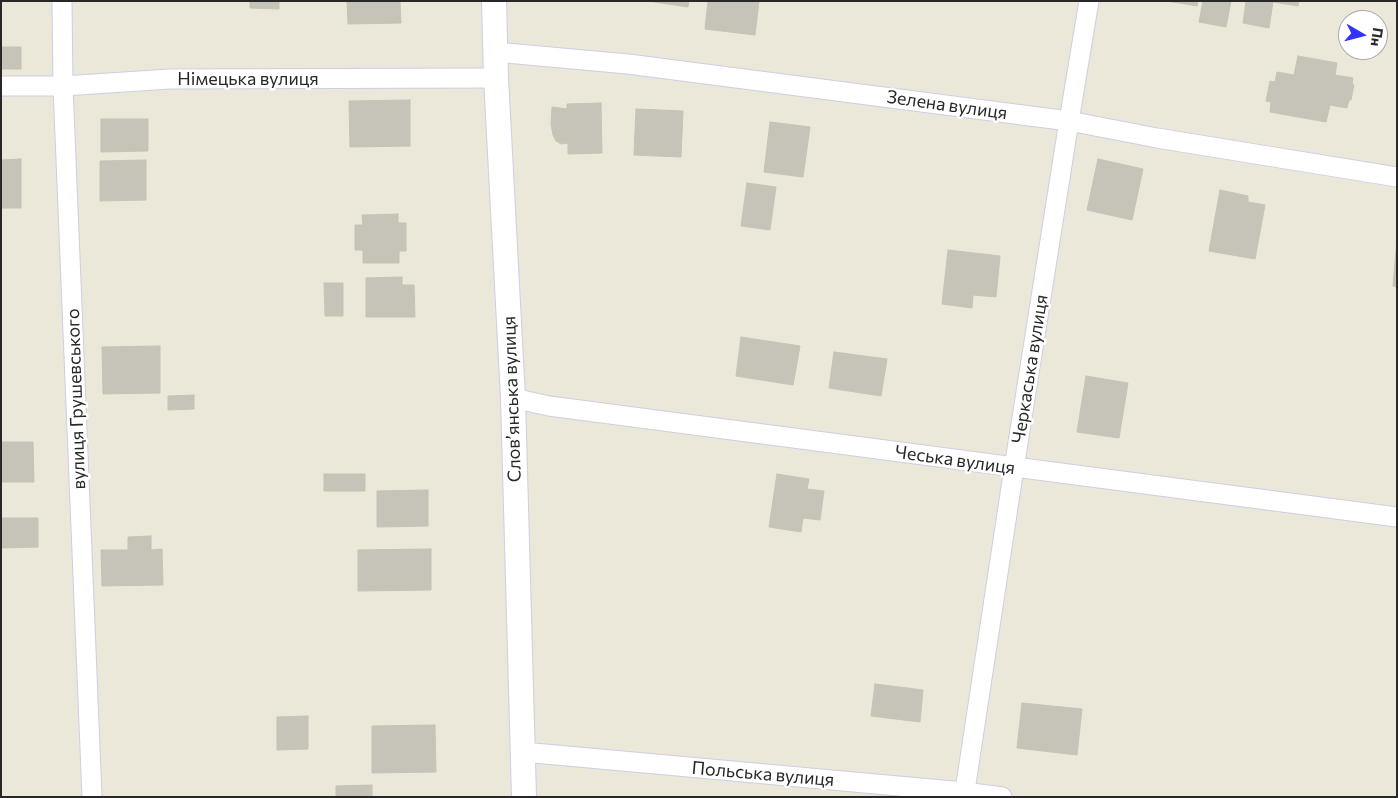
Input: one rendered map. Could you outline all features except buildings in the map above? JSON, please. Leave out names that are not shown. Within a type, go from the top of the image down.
[{"type":"street","name":"вулиця Грушевського","points":[[62,1],[63,86],[92,797]]},
{"type":"street","name":"Словʼянська вулиця","points":[[494,1],[496,78],[514,398],[524,797]]},
{"type":"street","name":"Черкаська вулиця","points":[[964,794],[1089,1]]},
{"type":"street","name":"Зелена вулиця","points":[[495,52],[628,64],[1069,121],[1157,138],[1397,177]]},
{"type":"street","name":"Німецька вулиця","points":[[1,86],[63,86],[170,79],[496,78]]},
{"type":"street","name":"Чеська вулиця","points":[[514,398],[549,406],[1397,517]]},
{"type":"street","name":"Польська вулиця","points":[[523,752],[1002,797]]}]
